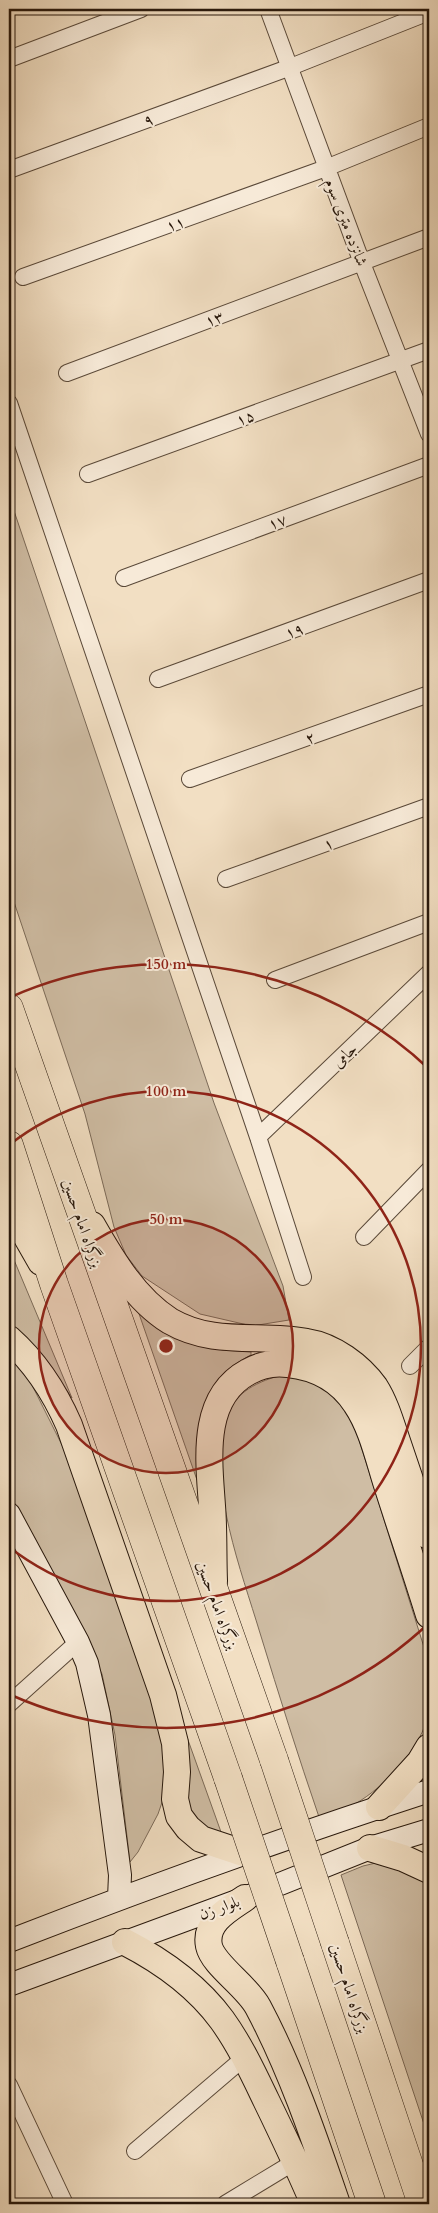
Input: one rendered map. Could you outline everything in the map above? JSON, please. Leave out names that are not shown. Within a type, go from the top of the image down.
[{"type":"highway","name":"بزرگراه امام حسین","points":[[9,1008],[214,1597],[274,1760],[422,2204]]},
{"type":"highway","points":[[9,1145],[54,1284],[228,1778],[372,2204]]},
{"type":"main road","points":[[72,1190],[122,1273],[148,1302],[170,1321],[218,1338],[309,1342],[335,1352],[356,1366],[375,1388],[390,1419],[429,1536]]},
{"type":"main road","points":[[9,1206],[54,1284]]},
{"type":"main road","points":[[9,1338],[36,1368],[61,1407],[69,1425],[166,1704],[175,1743],[177,1772],[175,1800],[179,1816],[188,1828],[201,1839],[243,1853]]},
{"type":"main road","points":[[214,1597],[208,1455],[212,1422],[226,1390],[241,1376],[257,1367],[284,1363],[300,1365],[328,1376],[338,1383],[358,1406],[379,1459],[429,1615]]},
{"type":"main road","points":[[9,1514],[78,1642],[94,1686],[120,1875],[119,1898]]},
{"type":"main road","points":[[379,1807],[420,1762],[429,1746]]},
{"type":"main road","points":[[9,1941],[119,1898],[243,1853],[429,1791]]},
{"type":"main road","name":"بلوار زن","points":[[9,1985],[245,1898],[370,1848],[429,1830]]},
{"type":"main road","points":[[370,1848],[403,1858],[429,1870]]},
{"type":"main road","points":[[245,1898],[220,1916],[210,1929],[209,1945],[216,1960],[239,1981],[257,2004],[282,2054],[337,2204]]},
{"type":"main road","points":[[9,1925],[42,1928]]},
{"type":"main road","points":[[125,1942],[158,1959],[187,1982],[222,2019],[245,2057],[296,2161],[314,2204]]},
{"type":"street","points":[[9,59],[140,9]]},
{"type":"street","name":"شانزده متری سوم","points":[[268,9],[288,68],[429,434]]},
{"type":"street","name":"۹","points":[[9,170],[288,68],[429,12]]},
{"type":"street","name":"۱۱","points":[[23,277],[326,168],[429,126]]},
{"type":"street","name":"۱۳","points":[[67,373],[429,237]]},
{"type":"street","name":"۱۵","points":[[88,474],[429,350]]},
{"type":"street","points":[[9,403],[258,1137],[303,1277]]},
{"type":"street","name":"۱۷","points":[[124,578],[429,465]]},
{"type":"street","name":"۱۹","points":[[158,680],[429,580]]},
{"type":"street","name":"۲","points":[[190,779],[429,694]]},
{"type":"street","name":"۱","points":[[226,879],[429,806]]},
{"type":"street","points":[[274,980],[429,922]]},
{"type":"street","name":"جامی","points":[[258,1137],[429,973]]},
{"type":"street","points":[[364,1237],[429,1170]]},
{"type":"street","points":[[410,1366],[429,1347]]},
{"type":"street","points":[[9,1704],[78,1642]]},
{"type":"street","points":[[135,2151],[245,2057]]},
{"type":"street","points":[[9,2085],[64,2204]]},
{"type":"street","points":[[225,2204],[296,2161]]},
{"type":"shaded area","points":[[9,496],[214,1103],[283,1286],[289,1320],[252,1326],[200,1314],[142,1276],[126,1255],[114,1227],[85,1114],[9,887]]},
{"type":"shaded area","points":[[9,1248],[72,1398],[47,1363],[9,1327]]},
{"type":"shaded area","points":[[137,1308],[222,1350],[251,1352],[251,1355],[238,1362],[221,1376],[212,1391],[197,1480]]},
{"type":"shaded area","points":[[9,1353],[24,1369],[68,1457],[160,1711],[168,1785],[158,1814],[138,1852],[130,1862],[115,1735],[102,1674],[9,1492]]},
{"type":"shaded area","points":[[279,1376],[306,1381],[325,1390],[340,1404],[355,1427],[428,1660],[430,1680],[430,1707],[425,1726],[401,1765],[379,1787],[355,1804],[319,1817],[236,1556],[229,1529],[221,1474],[220,1447],[227,1413],[245,1391],[261,1382]]},
{"type":"shaded area","points":[[183,1726],[221,1832],[210,1835],[182,1803]]},
{"type":"shaded area","points":[[380,1862],[429,1881],[429,2139],[341,1875],[363,1866]]}]
